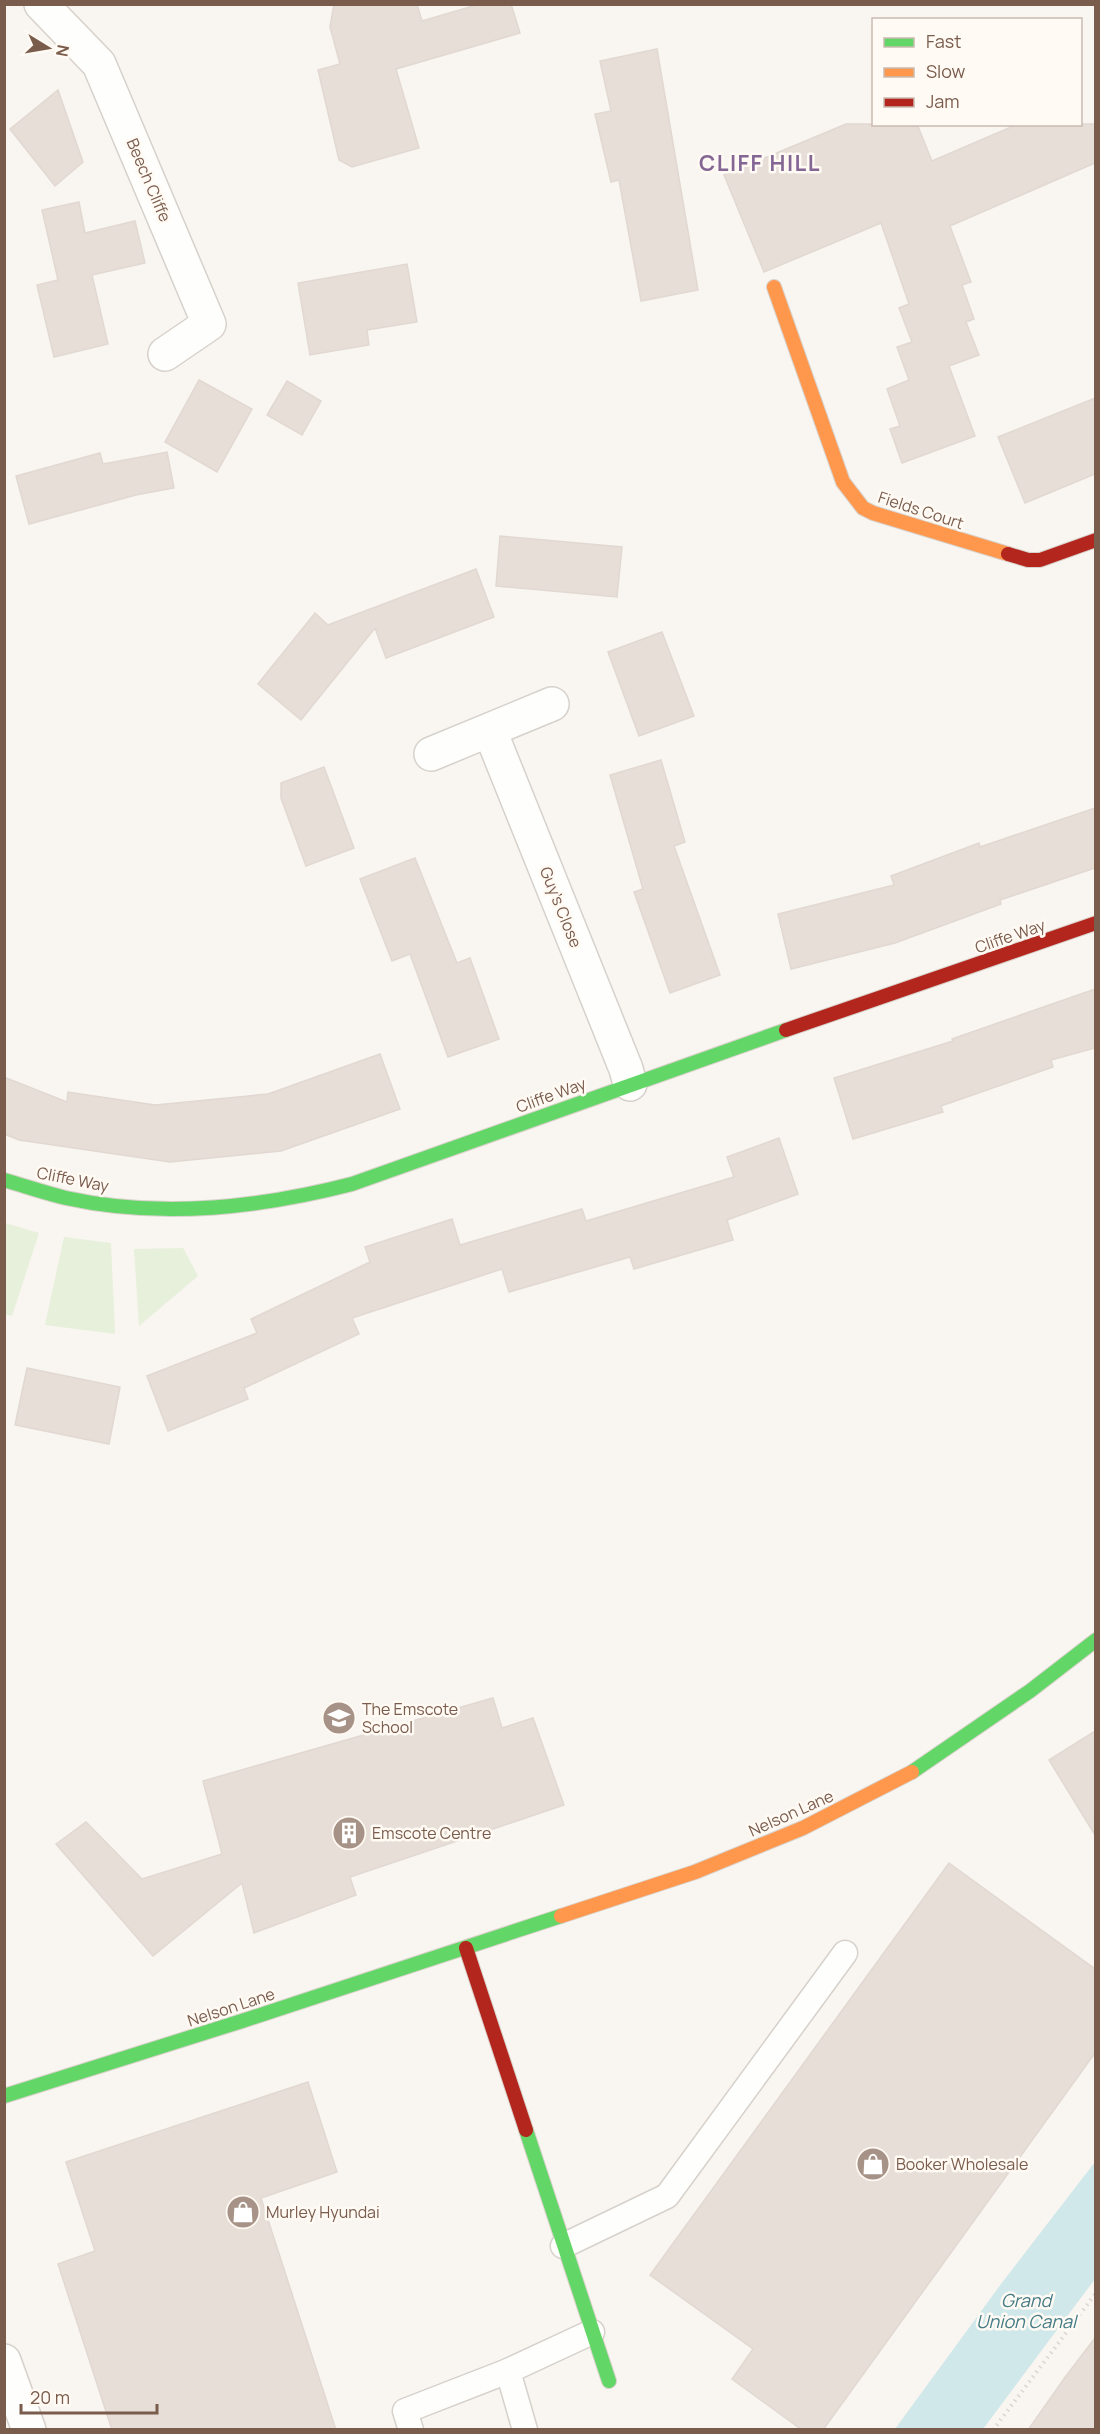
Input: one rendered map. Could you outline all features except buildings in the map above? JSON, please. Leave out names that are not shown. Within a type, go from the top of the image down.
[{"type":"street","name":"Beech Cliffe","points":[[41,4],[99,64],[209,324],[165,354]]},
{"type":"street","name":"Fields Court","points":[[774,287],[843,482],[863,508],[1028,560],[1040,560],[1095,540]]},
{"type":"street","points":[[431,754],[552,704]]},
{"type":"street","name":"Guy's Close","points":[[490,731],[626,1069],[630,1084]]},
{"type":"street","name":"Cliffe Way","points":[[4,1180],[67,1198],[143,1208],[268,1204],[311,1196],[352,1184],[630,1084],[1095,923]]},
{"type":"street","name":"Nelson Lane","points":[[4,2096],[695,1872],[803,1828],[907,1775],[1030,1691],[1095,1640]]},
{"type":"street","points":[[466,1948],[609,2381]]},
{"type":"street","points":[[4,2361],[29,2430]]},
{"type":"lane","points":[[563,2247],[667,2196],[845,1953]]},
{"type":"lane","points":[[411,2430],[405,2411],[508,2371],[592,2332]]},
{"type":"lane","points":[[508,2371],[525,2430]]},
{"type":"path","points":[[993,2430],[1095,2293]]},
{"type":"green space","points":[[5,1223],[39,1233],[12,1316],[5,1314]]},
{"type":"green space","points":[[64,1237],[111,1243],[115,1334],[45,1325]]},
{"type":"green space","points":[[183,1248],[198,1276],[139,1326],[134,1249]]},
{"type":"water","name":"Grand Union Canal","points":[[1095,2162],[1095,2279],[983,2429],[895,2429],[1001,2284]]},
{"type":"traffic: fast","points":[[4,1180],[66,1198],[138,1208],[210,1208],[281,1199],[352,1184],[786,1030]]},
{"type":"traffic: fast","points":[[912,1772],[1030,1691],[1096,1640]]},
{"type":"traffic: fast","points":[[4,2096],[242,2021],[561,1916]]},
{"type":"traffic: fast","points":[[526,2130],[609,2381]]},
{"type":"traffic: slow","points":[[774,287],[843,482],[863,508],[1008,554]]},
{"type":"traffic: slow","points":[[561,1916],[695,1872],[803,1828],[912,1772]]},
{"type":"traffic: jam","points":[[1008,554],[1028,560],[1040,560],[1096,540]]},
{"type":"traffic: jam","points":[[786,1030],[1096,923]]},
{"type":"traffic: jam","points":[[466,1948],[526,2130]]},
{"type":"place","name":"The Emscote School","points":[[339,1718]]},
{"type":"place","name":"Emscote Centre","points":[[349,1833]]},
{"type":"place","name":"Booker Wholesale","points":[[873,2164]]},
{"type":"place","name":"Murley Hyundai","points":[[243,2212]]},
{"type":"district","name":"CLIFF HILL","points":[[760,163]]}]
